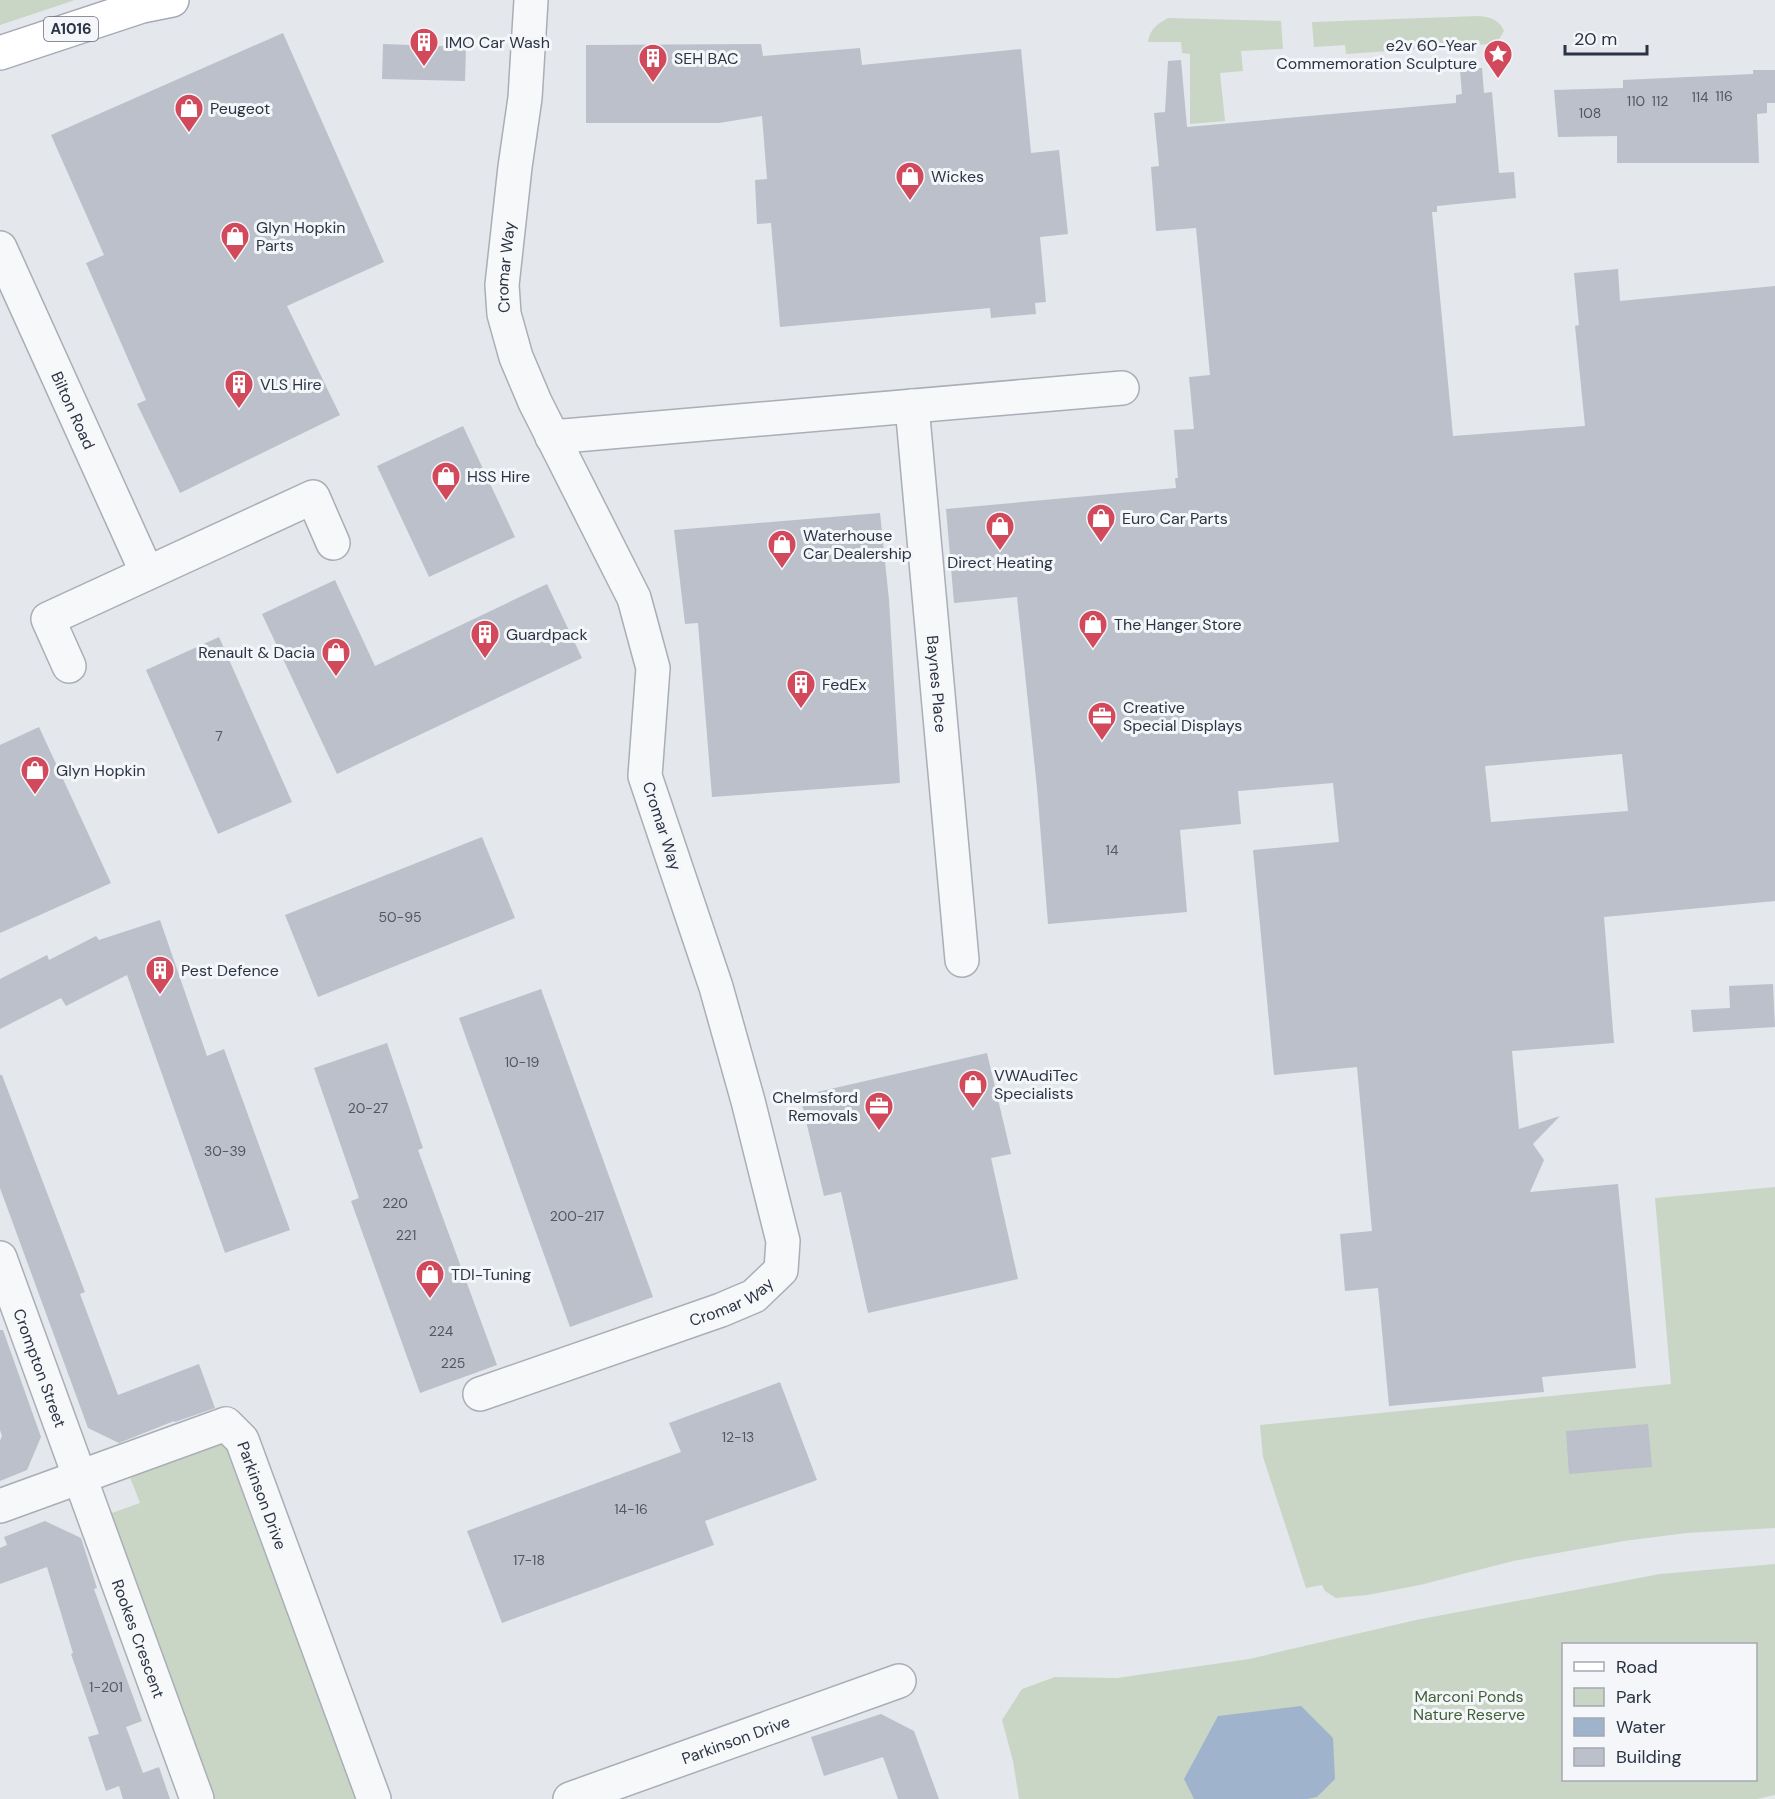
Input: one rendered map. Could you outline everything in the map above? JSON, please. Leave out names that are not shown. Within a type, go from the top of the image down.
[{"type":"main road","name":"A1016","points":[[0,54],[151,2]]},
{"type":"street","name":"Cromar Way","points":[[480,1394],[721,1310],[754,1296],[781,1270],[783,1241],[748,1101],[716,987],[645,776],[653,668],[634,598],[552,437],[516,357],[504,314],[502,285],[525,98],[531,0]]},
{"type":"street","name":"Bilton Road","points":[[0,248],[147,573]]},
{"type":"street","points":[[552,437],[1122,388]]},
{"type":"street","name":"Baynes Place","points":[[912,406],[962,960]]},
{"type":"street","points":[[69,666],[48,619],[313,497],[333,543]]},
{"type":"street","name":"Crompton Street","points":[[0,1258],[81,1477]]},
{"type":"street","name":"Parkinson Drive","points":[[0,1506],[226,1424],[242,1440],[374,1799]]},
{"type":"street","name":"Rookes Crescent","points":[[81,1477],[197,1799]]},
{"type":"street","name":"Parkinson Drive","points":[[570,1799],[899,1681]]},
{"type":"green space","points":[[0,0],[75,0],[0,25]]},
{"type":"green space","points":[[1479,16],[1491,18],[1500,24],[1504,31],[1498,41],[1490,44],[1346,54],[1345,45],[1314,47],[1312,22]]},
{"type":"green space","points":[[1168,18],[1281,21],[1283,49],[1241,51],[1243,71],[1220,73],[1225,121],[1190,124],[1190,54],[1182,53],[1181,42],[1148,42],[1155,27]]},
{"type":"green space","points":[[1775,1187],[1775,1528],[1686,1533],[1624,1541],[1513,1561],[1420,1585],[1367,1595],[1336,1598],[1325,1591],[1322,1585],[1306,1588],[1263,1457],[1260,1425],[1671,1384],[1655,1198]]},
{"type":"green space","points":[[203,1435],[235,1450],[360,1799],[213,1799],[109,1514],[140,1503],[124,1462]]},
{"type":"green space","name":"Marconi Ponds Nature Reserve","points":[[1775,1564],[1775,1795],[1757,1799],[1019,1799],[1013,1761],[1002,1720],[1022,1689],[1055,1677],[1117,1678],[1249,1659],[1416,1620],[1660,1574]]},
{"type":"water","points":[[1301,1706],[1333,1738],[1335,1779],[1317,1797],[1307,1799],[1194,1799],[1184,1779],[1218,1716]]},
{"type":"building","points":[[283,33],[384,262],[287,306],[340,415],[180,493],[137,404],[146,400],[86,263],[104,255],[51,135]]},
{"type":"building","name":"IMO Car Wash","points":[[383,44],[466,47],[465,81],[382,79]]},
{"type":"building","name":"Wickes","points":[[761,44],[763,56],[860,48],[862,65],[1021,49],[1031,153],[1059,150],[1068,234],[1040,237],[1046,302],[1035,303],[1036,314],[991,318],[990,308],[780,327],[771,223],[757,224],[755,180],[767,179],[762,116],[719,123],[586,123],[586,45]]},
{"type":"building","points":[[1181,60],[1187,127],[1456,103],[1456,95],[1462,94],[1460,70],[1482,68],[1484,93],[1492,92],[1499,173],[1514,172],[1516,198],[1437,206],[1437,212],[1432,212],[1453,436],[1585,426],[1575,326],[1579,325],[1574,273],[1618,269],[1620,301],[1775,286],[1775,901],[1604,917],[1614,1043],[1512,1051],[1519,1129],[1560,1116],[1533,1144],[1544,1160],[1530,1192],[1618,1184],[1636,1368],[1542,1377],[1544,1392],[1389,1406],[1378,1288],[1345,1291],[1340,1234],[1372,1231],[1357,1067],[1274,1075],[1253,850],[1339,842],[1333,783],[1238,791],[1241,824],[1180,830],[1187,912],[1048,924],[1037,788],[1017,597],[954,603],[946,509],[1176,488],[1175,478],[1178,478],[1174,430],[1194,429],[1189,377],[1210,375],[1196,228],[1156,231],[1151,167],[1159,166],[1154,113],[1165,112],[1168,61]],"holes":[[[1622,754],[1628,811],[1491,822],[1485,766]]]},
{"type":"building","points":[[1753,70],[1775,70],[1775,103],[1767,103],[1767,113],[1757,114],[1759,163],[1617,163],[1617,136],[1558,137],[1554,90],[1623,88],[1623,80],[1753,74]]},
{"type":"building","name":"HSS Hire","points":[[463,426],[515,537],[429,577],[377,466]]},
{"type":"building","points":[[880,513],[889,600],[900,783],[712,797],[698,623],[685,624],[674,530]]},
{"type":"building","points":[[335,580],[375,666],[547,584],[582,658],[337,774],[262,614]]},
{"type":"building","points":[[219,637],[292,802],[218,834],[146,670]]},
{"type":"building","name":"Glyn Hopkin","points":[[39,727],[111,883],[0,933],[0,745]]},
{"type":"building","points":[[482,837],[515,918],[318,997],[285,915]]},
{"type":"building","points":[[160,920],[207,1056],[224,1049],[290,1230],[225,1253],[127,975],[66,1006],[61,998],[0,1029],[0,979],[47,955],[49,960],[96,936],[99,940]]},
{"type":"building","points":[[1773,984],[1775,1027],[1693,1032],[1691,1010],[1730,1008],[1729,986]]},
{"type":"building","points":[[541,989],[653,1297],[570,1327],[459,1018]]},
{"type":"building","points":[[387,1043],[423,1148],[418,1150],[497,1365],[420,1393],[351,1201],[359,1198],[314,1068]]},
{"type":"building","points":[[987,1053],[1011,1154],[991,1158],[1018,1279],[868,1313],[841,1192],[824,1196],[800,1096]]},
{"type":"building","points":[[0,1075],[2,1075],[85,1292],[80,1294],[118,1395],[199,1364],[215,1408],[174,1421],[119,1443],[88,1428],[0,1188]]},
{"type":"building","points":[[0,1330],[3,1330],[41,1437],[27,1470],[0,1481],[2,1436],[0,1430]]},
{"type":"building","points":[[780,1382],[817,1480],[705,1521],[714,1545],[502,1623],[467,1531],[681,1452],[669,1423]]},
{"type":"building","points":[[1648,1424],[1652,1467],[1569,1474],[1566,1431]]},
{"type":"building","points":[[45,1521],[81,1538],[97,1588],[94,1589],[142,1721],[126,1727],[143,1773],[159,1767],[170,1799],[123,1799],[119,1786],[106,1791],[88,1737],[99,1734],[71,1654],[73,1653],[47,1567],[0,1584],[0,1548],[7,1545],[4,1537]]},
{"type":"building","points":[[881,1714],[914,1731],[939,1799],[898,1799],[883,1757],[824,1776],[811,1737]]},
{"type":"place","name":"IMO Car Wash","points":[[424,68]]},
{"type":"place","name":"e2v 60-Year Commemoration Sculpture","points":[[1498,80]]},
{"type":"place","name":"SEH BAC","points":[[653,84]]},
{"type":"place","name":"Peugeot","points":[[189,134]]},
{"type":"place","name":"Wickes","points":[[910,202]]},
{"type":"place","name":"Glyn Hopkin Parts","points":[[235,262]]},
{"type":"place","name":"VLS Hire","points":[[239,410]]},
{"type":"place","name":"HSS Hire","points":[[446,502]]},
{"type":"place","name":"Euro Car Parts","points":[[1101,544]]},
{"type":"place","name":"Direct Heating","points":[[1000,552]]},
{"type":"place","name":"Waterhouse Car Dealership","points":[[782,570]]},
{"type":"place","name":"The Hanger Store","points":[[1093,650]]},
{"type":"place","name":"Guardpack","points":[[485,660]]},
{"type":"place","name":"Renault & Dacia","points":[[336,678]]},
{"type":"place","name":"FedEx","points":[[801,710]]},
{"type":"place","name":"Creative Special Displays","points":[[1102,742]]},
{"type":"place","name":"Glyn Hopkin","points":[[35,796]]},
{"type":"place","name":"Pest Defence","points":[[160,996]]},
{"type":"place","name":"VWAudiTec Specialists","points":[[973,1110]]},
{"type":"place","name":"Chelmsford Removals","points":[[879,1132]]},
{"type":"place","name":"TDI-Tuning","points":[[430,1300]]}]
